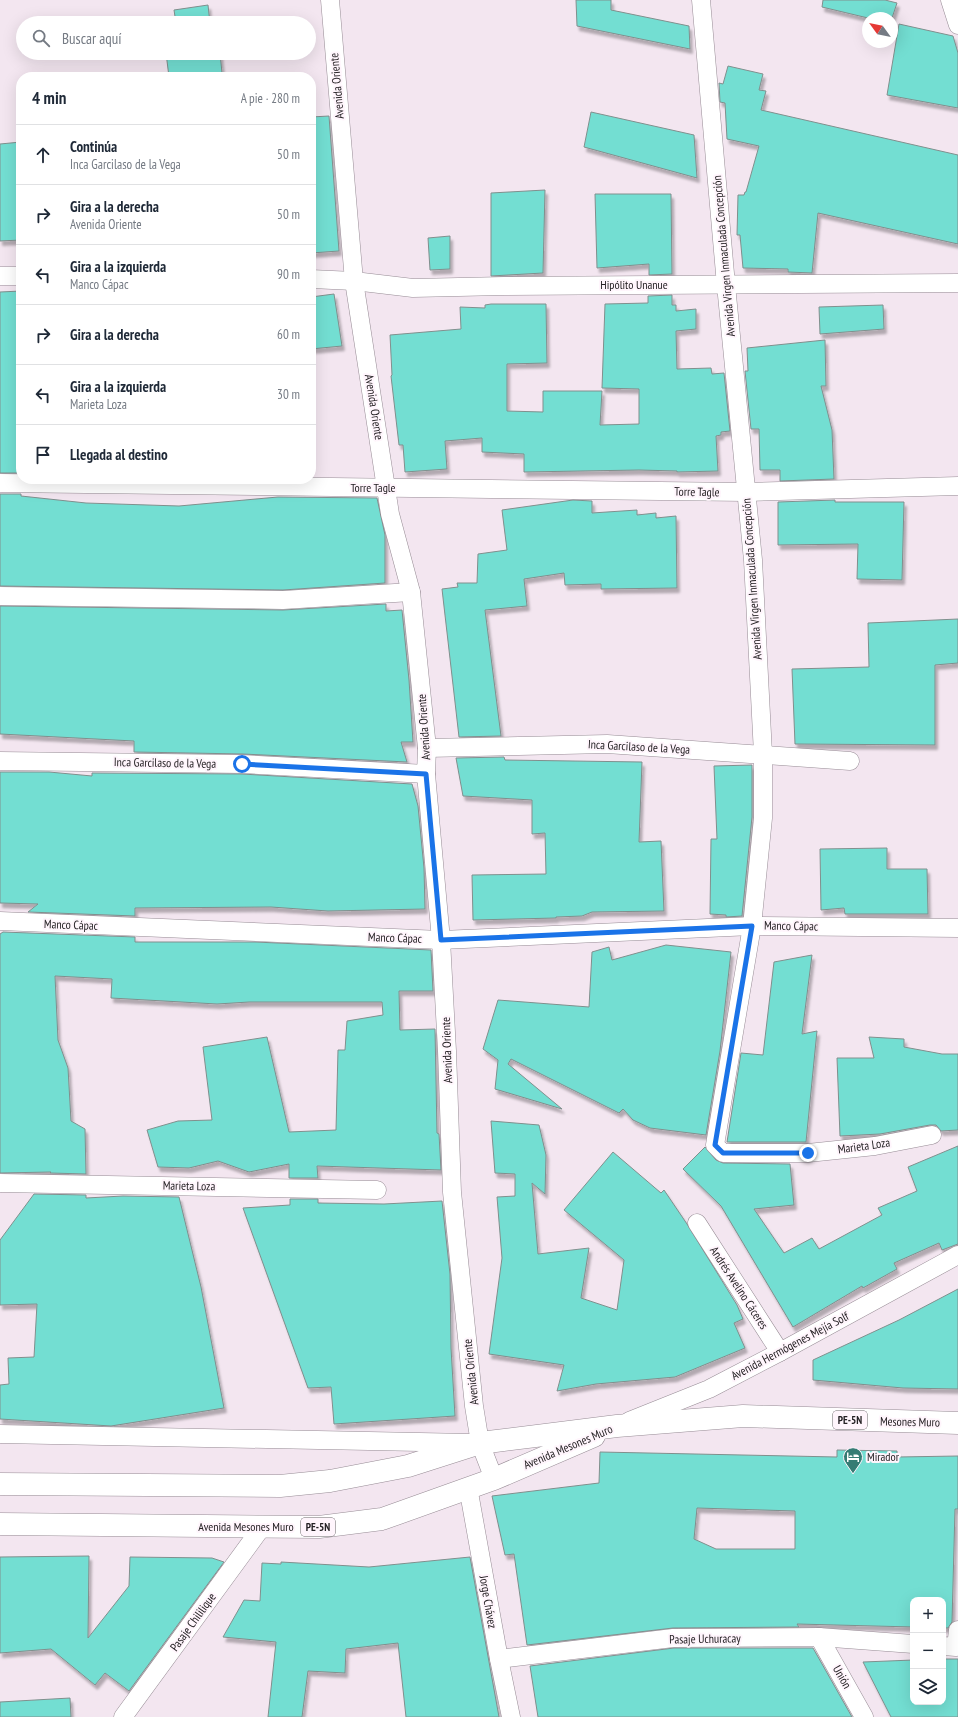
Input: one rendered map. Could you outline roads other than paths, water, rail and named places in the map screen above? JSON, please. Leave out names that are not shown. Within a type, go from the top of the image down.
[{"type":"highway","name":"Mesones Muro","points":[[617,1426],[743,1416],[958,1423]]},
{"type":"highway","name":"PE-5N","points":[[0,1484],[280,1486],[330,1481],[408,1466],[480,1443],[617,1426]]},
{"type":"highway","name":"Avenida Mesones Muro","points":[[0,1524],[319,1527],[382,1519],[468,1487],[494,1479],[617,1426]]},
{"type":"street","name":"Avenida Oriente","points":[[330,0],[354,281],[390,514],[411,592],[427,748],[426,774],[441,940],[452,1192],[474,1406],[480,1443],[494,1479]]},
{"type":"street","name":"Avenida Virgen Inmaculada Concepción","points":[[701,0],[752,560],[762,754],[763,818],[752,926],[715,1145],[723,1153]]},
{"type":"street","points":[[950,0],[951,10],[958,25]]},
{"type":"street","points":[[0,276],[16,276]]},
{"type":"street","name":"Hipólito Unanue","points":[[316,279],[354,281],[413,288],[958,283]]},
{"type":"street","name":"Torre Tagle","points":[[0,483],[16,483]]},
{"type":"street","name":"Torre Tagle","points":[[77,484],[746,492],[958,486]]},
{"type":"street","points":[[0,596],[283,600],[411,592]]},
{"type":"street","name":"Inca Garcilaso de la Vega","points":[[427,748],[607,744],[850,761]]},
{"type":"street","name":"Inca Garcilaso de la Vega","points":[[0,761],[242,764],[426,774]]},
{"type":"street","name":"Manco Cápac","points":[[0,921],[441,940],[752,926],[958,928]]},
{"type":"street","points":[[958,928],[958,944]]},
{"type":"street","name":"Marieta Loza","points":[[723,1153],[808,1153],[875,1146],[932,1135]]},
{"type":"street","name":"Marieta Loza","points":[[0,1183],[377,1190]]},
{"type":"street","name":"Andrés Avelino Cáceres","points":[[697,1223],[780,1352]]},
{"type":"street","name":"Avenida Hermógenes Mejía Solf","points":[[617,1426],[709,1389],[958,1255]]},
{"type":"street","points":[[0,1434],[480,1443]]},
{"type":"street","name":"Jorge Chávez","points":[[468,1487],[511,1717]]},
{"type":"street","name":"Pasaje Chililique","points":[[123,1717],[262,1527]]},
{"type":"street","name":"Pasaje Uchuracay","points":[[499,1659],[673,1638],[819,1637],[910,1644]]},
{"type":"street","name":"Unión","points":[[819,1637],[864,1717]]},
{"type":"place","name":"Mirador","points":[[853,1474]]}]
